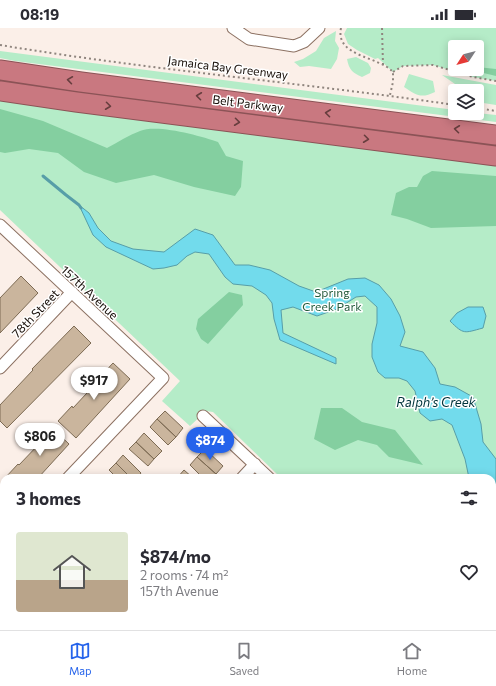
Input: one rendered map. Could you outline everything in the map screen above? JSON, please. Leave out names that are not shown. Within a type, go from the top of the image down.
[{"type":"highway","name":"Belt Parkway","points":[[0,70],[496,135]]},
{"type":"highway","name":"Belt Parkway","points":[[0,91],[496,156]]},
{"type":"street","points":[[233,28],[249,39],[294,46],[299,45],[319,28]]},
{"type":"street","name":"157th Avenue","points":[[0,224],[163,378],[72,474]]},
{"type":"street","name":"78th Street","points":[[0,368],[72,292]]},
{"type":"street","points":[[203,416],[265,474]]},
{"type":"street","points":[[245,474],[254,464]]},
{"type":"path","points":[[341,28],[341,40],[344,46],[370,60],[388,67],[393,72],[393,82],[390,95]]},
{"type":"path","points":[[382,28],[383,65]]},
{"type":"path","name":"Jamaica Bay Greenway","points":[[0,45],[62,55],[390,95],[448,104]]},
{"type":"path","points":[[393,72],[403,66],[433,64],[473,77],[496,81]]},
{"type":"path","points":[[484,109],[496,111]]},
{"type":"green space","points":[[347,28],[496,28],[496,81],[470,76],[484,76],[484,40],[448,40],[448,70],[433,65],[403,66],[393,72],[378,58],[375,59],[348,44],[344,34]]},
{"type":"green space","points":[[336,31],[335,41],[339,48],[337,59],[331,69],[309,66],[300,67],[294,62],[303,59],[316,51],[324,38]]},
{"type":"green space","points":[[0,51],[448,109],[448,116],[15,61],[0,58]]},
{"type":"green space","points":[[356,57],[368,63],[371,68],[370,73],[362,77],[352,71],[347,59]]},
{"type":"green space","points":[[484,68],[496,69],[496,76],[484,73]]},
{"type":"green space","points":[[409,74],[433,81],[435,92],[422,96],[404,87]]},
{"type":"green space","points":[[442,75],[496,85],[496,105],[484,103],[484,84],[455,84]]},
{"type":"green space","name":"Spring Creek Park","points":[[0,90],[496,156],[496,474],[277,474],[213,412],[206,411],[190,426],[162,401],[180,381],[0,210]]},
{"type":"green space","points":[[0,109],[43,121],[107,148],[132,134],[148,129],[179,132],[218,142],[226,156],[243,161],[241,187],[235,196],[194,187],[154,175],[116,183],[84,172],[58,153],[29,149],[5,153],[0,152]]},
{"type":"green space","points":[[484,114],[496,115],[496,122],[480,120],[484,120]]},
{"type":"green space","points":[[432,171],[496,176],[496,226],[431,228],[391,215],[396,193],[409,187],[417,187],[423,176]]},
{"type":"green space","points":[[229,292],[242,295],[243,305],[208,344],[201,339],[196,329],[198,319]]},
{"type":"green space","points":[[321,408],[342,408],[362,422],[395,430],[423,465],[389,457],[377,445],[358,440],[335,450],[314,439]]},
{"type":"water","name":"Ralph’s Creek","points":[[79,205],[89,213],[98,228],[111,241],[133,249],[164,252],[195,229],[213,235],[235,265],[249,265],[270,270],[299,286],[316,292],[348,279],[365,278],[379,285],[391,299],[400,316],[405,332],[400,346],[423,352],[435,368],[440,384],[455,387],[473,397],[481,424],[483,442],[496,459],[496,474],[468,474],[465,459],[452,425],[442,419],[430,421],[420,413],[415,391],[407,381],[399,378],[385,378],[378,372],[372,357],[372,344],[377,323],[377,307],[365,296],[356,297],[337,309],[317,316],[293,307],[281,310],[283,333],[336,358],[336,364],[280,340],[274,319],[272,303],[266,295],[252,286],[233,284],[225,277],[209,254],[195,252],[187,256],[177,265],[153,269],[106,247],[93,235]]},
{"type":"water","points":[[468,307],[483,307],[486,316],[483,328],[465,332],[458,329],[450,321],[457,313]]},
{"type":"building","points":[[21,276],[38,293],[0,333],[0,298]]},
{"type":"building","points":[[74,326],[91,343],[7,428],[0,421],[0,405],[33,370],[32,369]]},
{"type":"building","points":[[113,363],[130,379],[76,438],[58,421],[72,406],[73,408]]},
{"type":"building","points":[[165,411],[183,428],[176,437],[157,419]]},
{"type":"building","points":[[157,419],[176,437],[168,445],[150,427]]},
{"type":"building","points":[[52,428],[69,444],[42,474],[9,474],[40,443],[38,442]]},
{"type":"building","points":[[144,433],[162,451],[154,459],[136,442]]},
{"type":"building","points":[[136,442],[154,459],[148,466],[129,449]]},
{"type":"building","points":[[205,449],[223,466],[216,474],[197,457]]},
{"type":"building","points":[[123,455],[141,473],[127,474],[116,463]]},
{"type":"building","points":[[197,457],[216,474],[199,474],[190,465]]},
{"type":"building","points":[[116,463],[127,474],[113,474],[109,470]]},
{"type":"building","points":[[184,470],[188,474],[180,474]]},
{"type":"waterway","name":"Ralph’s Creek","points":[[43,176],[81,208]]}]
